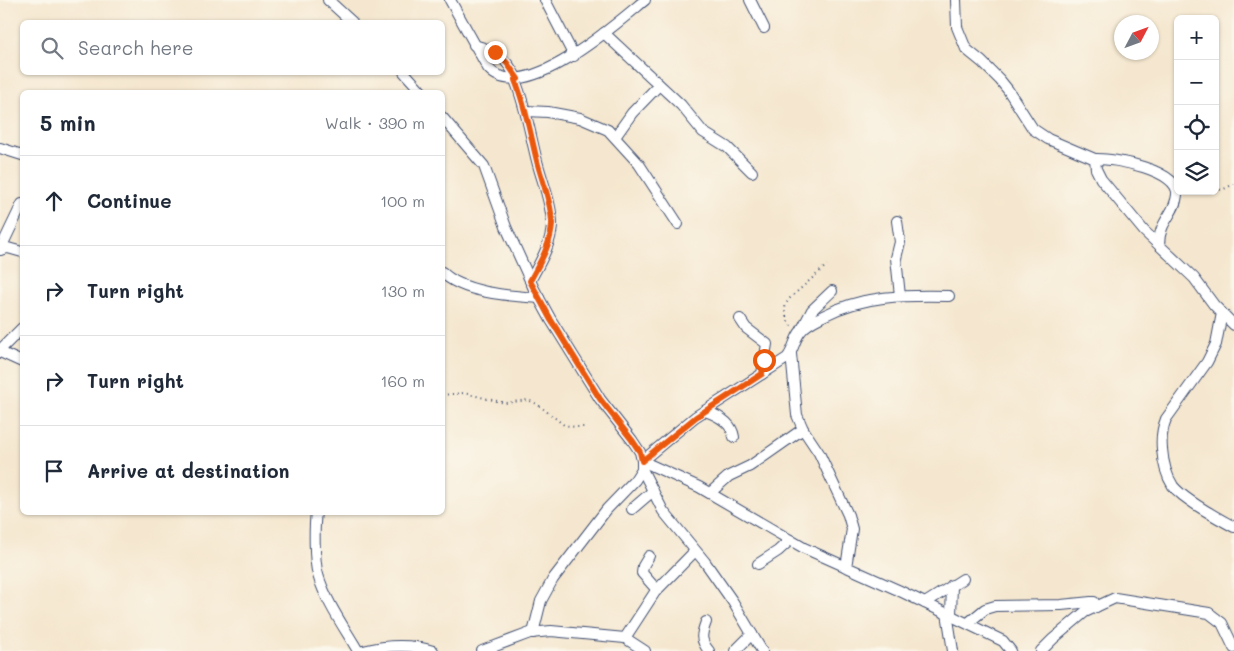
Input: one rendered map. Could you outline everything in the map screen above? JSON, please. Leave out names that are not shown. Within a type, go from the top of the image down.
[{"type":"street","points":[[328,0],[350,20]]},
{"type":"street","points":[[450,0],[474,45],[493,74],[501,78],[516,80],[574,56],[645,0]]},
{"type":"street","points":[[545,0],[574,56]]},
{"type":"street","points":[[750,0],[764,28]]},
{"type":"street","points":[[956,0],[958,27],[962,43],[966,49],[1000,80],[1033,129],[1048,140],[1095,159],[1107,158],[1127,162],[1153,171],[1174,184],[1178,190],[1176,202],[1162,225],[1159,245]]},
{"type":"street","points":[[604,33],[681,105],[703,132],[727,147],[752,172]]},
{"type":"street","points":[[474,45],[501,56],[516,80],[526,110],[536,159],[550,210],[552,225],[550,237],[544,254],[530,281]]},
{"type":"street","points":[[407,75],[420,90]]},
{"type":"street","points":[[615,137],[632,113],[659,85]]},
{"type":"street","points":[[526,110],[580,118],[608,130],[639,164],[678,224]]},
{"type":"street","points":[[445,120],[484,166],[506,227],[538,298],[600,399],[640,452],[642,465],[663,511],[733,602],[762,651]]},
{"type":"street","points":[[0,148],[20,153]]},
{"type":"street","points":[[1095,159],[1096,169],[1101,179],[1144,231],[1194,278],[1214,305],[1234,325]]},
{"type":"street","points":[[0,250],[20,208]]},
{"type":"street","points":[[897,221],[900,242],[896,258],[900,296]]},
{"type":"street","points":[[0,250],[8,248],[20,251]]},
{"type":"street","points":[[445,275],[463,284],[501,296],[538,298]]},
{"type":"street","points":[[533,633],[541,601],[553,580],[607,509],[635,480],[642,465],[705,411],[784,361],[791,354],[799,333],[812,310],[832,292]]},
{"type":"street","points":[[799,333],[821,317],[851,303],[872,298],[900,296],[949,296]]},
{"type":"street","points":[[1222,313],[1216,344],[1208,362],[1166,419],[1163,427],[1163,464],[1173,485],[1181,493],[1234,527]]},
{"type":"street","points":[[740,319],[746,328],[766,344],[762,374]]},
{"type":"street","points":[[20,328],[0,351],[20,361]]},
{"type":"street","points":[[791,354],[797,415],[803,430],[819,453],[852,529],[846,567]]},
{"type":"street","points":[[705,411],[716,414],[733,431],[734,437]]},
{"type":"street","points":[[710,493],[729,476],[750,466],[803,430]]},
{"type":"street","points":[[642,465],[710,493],[790,540],[968,623],[1003,641],[1011,651]]},
{"type":"street","points":[[632,509],[653,491]]},
{"type":"street","points":[[315,515],[314,522],[318,575],[333,609],[358,651]]},
{"type":"street","points":[[758,564],[778,551],[790,540]]},
{"type":"street","points":[[624,638],[657,590],[695,551]]},
{"type":"street","points":[[649,556],[643,566],[642,573],[657,590]]},
{"type":"street","points":[[925,603],[963,579]]},
{"type":"street","points":[[952,585],[949,614],[953,651]]},
{"type":"street","points":[[1040,651],[1070,624],[1096,607],[1115,598],[1209,613],[1222,623],[1234,648]]},
{"type":"street","points":[[968,623],[985,609],[995,606],[1061,605],[1094,602],[1096,607]]},
{"type":"street","points":[[706,622],[701,636],[704,644],[710,651]]},
{"type":"street","points":[[482,651],[533,633],[551,631],[624,638],[645,651]]},
{"type":"street","points":[[735,651],[752,634]]},
{"type":"street","points":[[363,651],[397,645],[433,651]]},
{"type":"path","points":[[1219,189],[1222,190],[1234,184]]},
{"type":"path","points":[[799,333],[785,315],[786,304],[789,299],[827,266]]},
{"type":"path","points":[[445,394],[464,393],[504,404],[528,400],[538,404],[564,425],[586,427]]},
{"type":"route","points":[[495,52],[507,63],[518,79],[515,80],[524,102],[536,159],[550,210],[552,225],[550,237],[544,254],[530,281],[551,320],[600,399],[640,452],[642,461],[696,417],[762,374],[764,360]]}]
